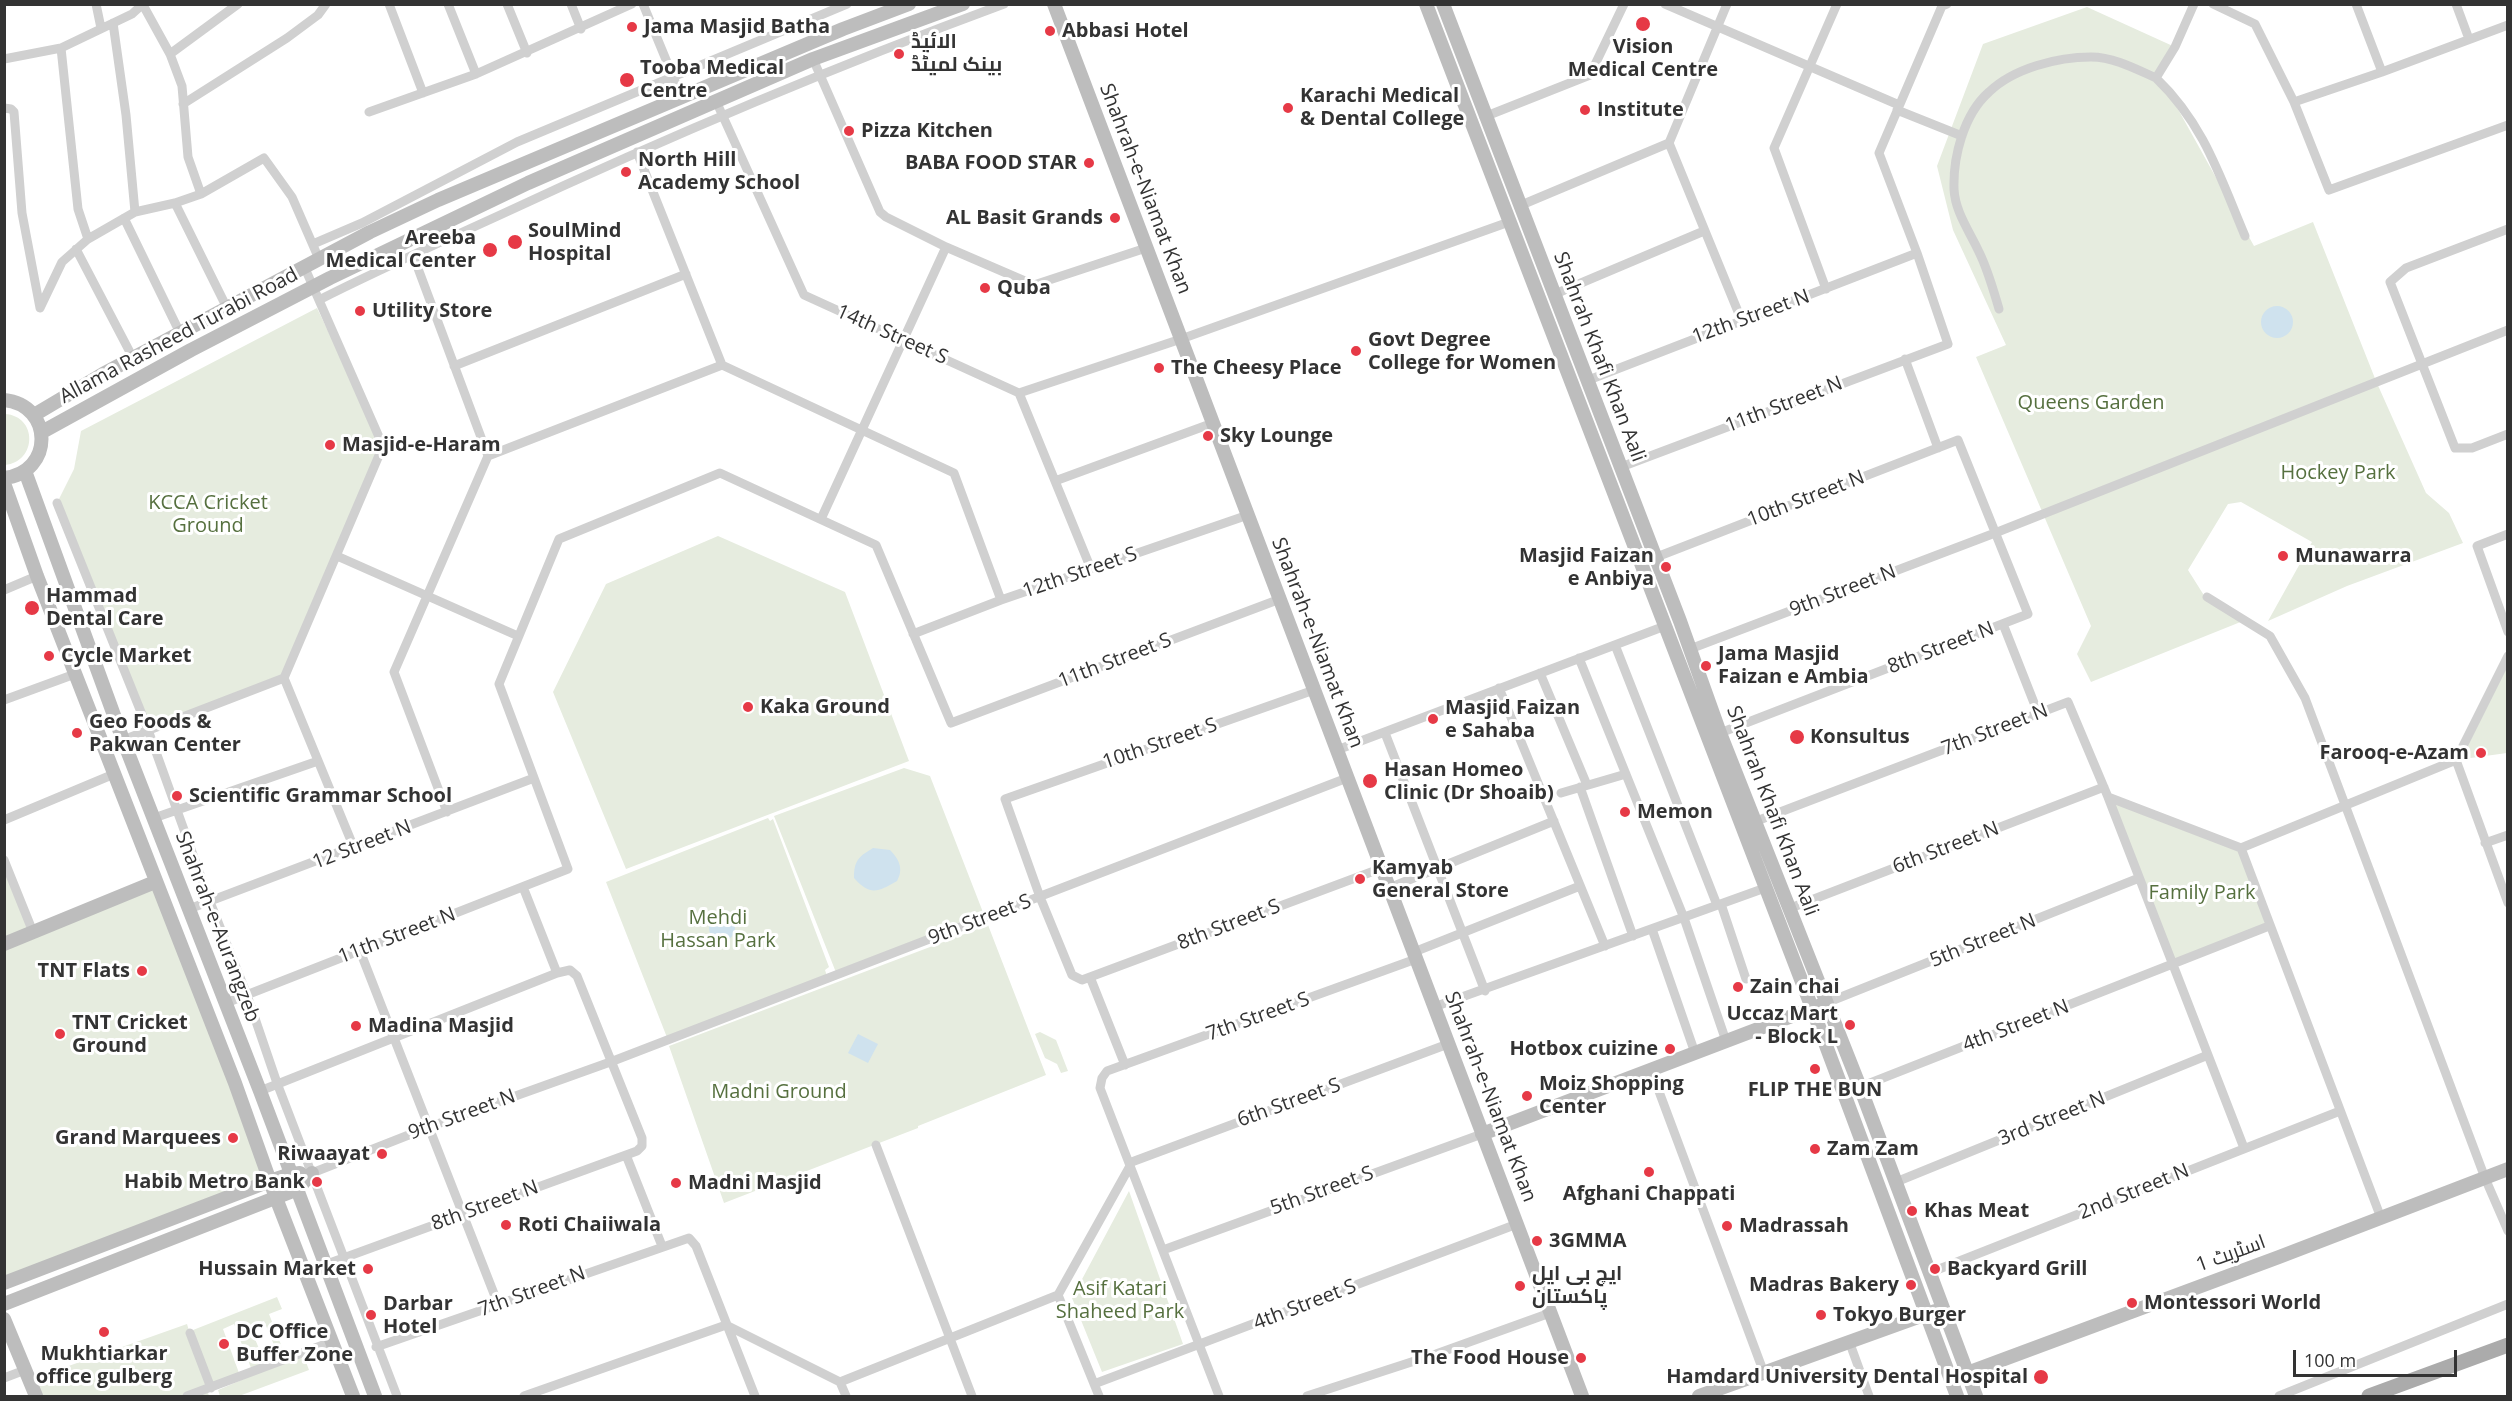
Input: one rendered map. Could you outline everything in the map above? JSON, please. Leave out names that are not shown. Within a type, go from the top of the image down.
[{"type":"main road","name":"Allama Rasheed Turabi Road","points":[[34,415],[133,358],[304,266],[438,200],[681,96],[909,4]]},
{"type":"main road","name":"Allama Rasheed Turabi Road","points":[[42,432],[181,355],[316,293],[528,183],[813,60],[963,4]]},
{"type":"main road","name":"Shahrah-e-Niamat Khan","points":[[1054,4],[1582,1396]]},
{"type":"main road","name":"Shahrah Khafi Khan Aali","points":[[1426,4],[1765,888],[1819,1006],[1860,1087],[1976,1396]]},
{"type":"main road","name":"Shahrah Khafi Khan Aali","points":[[1443,4],[1484,117],[1554,293],[1788,909],[1819,1006],[1957,1396]]},
{"type":"main road","points":[[1537,292],[1554,293]]},
{"type":"main road","points":[[1542,306],[1554,293]]},
{"type":"main road","points":[[4,400],[25,406],[34,415],[42,432],[37,458],[25,471],[4,478]]},
{"type":"main road","points":[[1604,467],[1620,465]]},
{"type":"main road","name":"Shahrah-e-Aurangzeb","points":[[25,471],[123,740],[327,1264],[375,1396]]},
{"type":"main road","points":[[4,483],[37,576],[235,1083],[276,1198],[353,1396]]},
{"type":"main road","points":[[1666,630],[1682,628]]},
{"type":"main road","points":[[4,944],[155,882]]},
{"type":"main road","points":[[1482,1134],[1819,1006]]},
{"type":"main road","name":"اسٹریٹ 1","points":[[1967,1373],[2508,1169]]},
{"type":"main road","points":[[4,1283],[270,1181],[291,1174],[312,1173]]},
{"type":"main road","points":[[4,1304],[298,1189],[312,1173]]},
{"type":"main road","points":[[1699,1396],[1943,1308]]},
{"type":"main road","points":[[4,1319],[36,1396]]},
{"type":"main road","points":[[2369,1396],[2505,1346]]},
{"type":"street","points":[[96,4],[101,28]]},
{"type":"street","points":[[170,54],[238,4]]},
{"type":"street","points":[[183,104],[287,38],[318,15],[326,4]]},
{"type":"street","points":[[389,4],[423,93]]},
{"type":"street","points":[[448,4],[476,74]]},
{"type":"street","points":[[507,4],[527,53]]},
{"type":"street","points":[[571,4],[581,28]]},
{"type":"street","points":[[643,4],[681,96]]},
{"type":"street","points":[[313,244],[362,222],[517,142],[847,4]]},
{"type":"street","points":[[316,293],[413,255],[637,152],[1004,4]]},
{"type":"street","points":[[1484,117],[1590,75],[1624,4]]},
{"type":"street","points":[[1665,4],[1962,136]]},
{"type":"street","points":[[1727,4],[1669,143],[1741,319]]},
{"type":"street","points":[[1826,289],[1774,148],[1837,4]]},
{"type":"street","points":[[1917,253],[1879,153],[1942,6],[1947,4]]},
{"type":"street","points":[[2156,78],[2175,47],[2194,4]]},
{"type":"street","points":[[2213,4],[2255,24],[2294,102],[2329,190],[2508,125]]},
{"type":"street","points":[[2356,4],[2382,72]]},
{"type":"street","points":[[2456,4],[2469,39]]},
{"type":"street","points":[[4,59],[61,48],[132,14],[143,5],[170,54],[182,86],[188,157],[201,194]]},
{"type":"street","points":[[369,112],[476,74],[632,5]]},
{"type":"street","points":[[113,23],[126,115],[135,212]]},
{"type":"street","points":[[2294,102],[2508,25]]},
{"type":"street","points":[[61,48],[78,209],[88,239]]},
{"type":"street","points":[[1999,309],[1980,254],[1961,217],[1954,190],[1956,160],[1962,136],[1972,114],[1988,92],[2018,73],[2058,60],[2092,56],[2107,58],[2156,78],[2183,106],[2205,140],[2245,236]]},
{"type":"street","points":[[813,60],[880,212],[886,217],[946,247],[1034,285],[1146,248]]},
{"type":"street","name":"14th Street S","points":[[716,101],[804,295],[1019,393]]},
{"type":"street","points":[[4,108],[12,109],[14,112],[22,213],[40,308],[62,262],[88,239],[135,212],[175,203],[201,194],[264,159],[292,197],[319,259]]},
{"type":"street","points":[[1519,206],[1669,143]]},
{"type":"street","points":[[637,152],[722,365],[954,473],[1001,600]]},
{"type":"street","points":[[175,203],[227,308]]},
{"type":"street","points":[[124,218],[180,333]]},
{"type":"street","points":[[1091,569],[1019,393],[1181,339],[1509,222]]},
{"type":"street","points":[[2508,229],[2406,268],[2390,282],[2455,448],[2472,448],[2508,434]]},
{"type":"street","points":[[1554,293],[1704,231]]},
{"type":"street","points":[[821,519],[946,247]]},
{"type":"street","points":[[76,249],[133,358]]},
{"type":"street","name":"12th Street N","points":[[1586,381],[1741,319],[1917,253]]},
{"type":"street","name":"11th Street N","points":[[1620,465],[1948,344],[1917,253]]},
{"type":"street","points":[[413,255],[488,456],[394,672],[447,812]]},
{"type":"street","points":[[304,266],[383,446],[284,678],[354,848]]},
{"type":"street","points":[[454,366],[686,274]]},
{"type":"street","points":[[2422,362],[2508,330]]},
{"type":"street","points":[[1905,359],[1938,448]]},
{"type":"street","name":"9th Street N","points":[[1690,649],[1995,533],[2422,362]]},
{"type":"street","points":[[488,456],[722,365]]},
{"type":"street","points":[[1055,481],[1213,423]]},
{"type":"street","name":"10th Street N","points":[[1654,558],[1958,440],[1995,533]]},
{"type":"street","points":[[534,778],[499,684],[559,539],[720,473],[876,545],[913,634]]},
{"type":"street","points":[[57,503],[148,730],[210,902],[247,995],[277,1083],[376,1347],[397,1396]]},
{"type":"street","name":"12th Street S","points":[[913,634],[1001,600],[1248,515]]},
{"type":"street","name":"8th Street N","points":[[1720,733],[2028,614],[1995,533]]},
{"type":"street","points":[[2507,631],[2477,546],[2508,534]]},
{"type":"street","points":[[337,556],[518,636]]},
{"type":"street","points":[[4,590],[37,576]]},
{"type":"street","points":[[2207,597],[2270,636],[2305,698],[2485,1178],[2508,1231]]},
{"type":"street","name":"11th Street S","points":[[913,634],[951,723],[1280,599]]},
{"type":"street","points":[[2003,624],[2038,713]]},
{"type":"street","points":[[1337,750],[1579,658],[1666,630]]},
{"type":"street","points":[[1615,645],[1719,905],[1746,980]]},
{"type":"street","points":[[2108,797],[2241,848],[2456,760],[2508,656]]},
{"type":"street","points":[[1579,658],[1684,918],[1726,1041]]},
{"type":"street","points":[[1540,673],[1584,786],[1633,936]]},
{"type":"street","points":[[4,700],[75,674]]},
{"type":"street","points":[[123,740],[284,678]]},
{"type":"street","points":[[1499,688],[1605,946]]},
{"type":"street","name":"10th Street S","points":[[1040,897],[1005,799],[1314,690]]},
{"type":"street","name":"7th Street N","points":[[1754,822],[2067,702],[2104,787]]},
{"type":"street","points":[[1385,733],[1485,991]]},
{"type":"street","points":[[2456,760],[2508,903]]},
{"type":"street","points":[[154,818],[318,762]]},
{"type":"street","points":[[4,820],[114,774]]},
{"type":"street","points":[[1561,793],[1626,774]]},
{"type":"street","name":"9th Street S","points":[[613,1061],[1347,777]]},
{"type":"street","name":"11th Street N","points":[[226,1003],[568,869],[534,778]]},
{"type":"street","name":"12 Street N","points":[[189,909],[534,778]]},
{"type":"street","points":[[2104,787],[2244,1148]]},
{"type":"street","name":"6th Street N","points":[[1788,909],[2104,787]]},
{"type":"street","points":[[1389,888],[1554,821]]},
{"type":"street","points":[[2486,843],[2508,835]]},
{"type":"street","points":[[2241,848],[2380,1218]]},
{"type":"street","points":[[4,860],[33,932]]},
{"type":"street","name":"8th Street S","points":[[1040,897],[1072,975],[1077,979],[1090,977],[1382,868]]},
{"type":"street","name":"5th Street N","points":[[1819,1006],[2139,878]]},
{"type":"street","name":"7th Street S","points":[[1130,1164],[1100,1088],[1102,1078],[1107,1071],[1415,956],[1462,931],[1580,885]]},
{"type":"street","points":[[523,887],[557,973]]},
{"type":"street","points":[[1434,1007],[1485,991],[1765,888]]},
{"type":"street","name":"4th Street N","points":[[1860,1087],[2269,926]]},
{"type":"street","points":[[1652,929],[1695,1053]]},
{"type":"street","points":[[360,951],[498,1304]]},
{"type":"street","points":[[260,1091],[557,973],[570,970],[574,972],[613,1061]]},
{"type":"street","points":[[1090,977],[1125,1065]]},
{"type":"street","name":"6th Street S","points":[[1130,1164],[1448,1044]]},
{"type":"street","name":"3rd Street N","points":[[1896,1182],[2208,1055]]},
{"type":"street","name":"9th Street N","points":[[312,1173],[429,1127],[613,1061]]},
{"type":"street","name":"8th Street N","points":[[327,1264],[637,1151],[642,1146],[642,1138],[613,1061]]},
{"type":"street","points":[[1651,1070],[1764,1373]]},
{"type":"street","name":"2nd Street N","points":[[1929,1273],[2340,1111]]},
{"type":"street","name":"5th Street S","points":[[1163,1250],[1482,1134]]},
{"type":"street","points":[[876,1144],[972,1396]]},
{"type":"street","points":[[626,1155],[662,1246]]},
{"type":"street","points":[[1130,1164],[1219,1396]]},
{"type":"street","points":[[840,1382],[1058,1295],[1130,1164]]},
{"type":"street","name":"4th Street S","points":[[1094,1384],[1517,1224]]},
{"type":"street","name":"7th Street N","points":[[376,1347],[689,1238],[696,1246],[726,1325]]},
{"type":"street","points":[[1058,1295],[1099,1396]]},
{"type":"street","points":[[2279,1396],[2508,1304]]},
{"type":"street","points":[[1307,1396],[1550,1313]]},
{"type":"street","points":[[726,1325],[755,1396]]},
{"type":"street","points":[[524,1396],[726,1325],[840,1382],[846,1396]]},
{"type":"street","points":[[190,1334],[211,1388]]},
{"type":"street","points":[[1849,1341],[1869,1396]]},
{"type":"street","points":[[187,1396],[332,1342]]},
{"type":"street","points":[[4,1378],[25,1370]]},
{"type":"green space","points":[[2087,7],[2175,47],[2159,75],[2254,246],[2313,222],[2376,381],[2426,493],[2449,513],[2463,543],[2347,586],[2268,621],[2312,542],[2241,502],[2228,504],[2188,570],[2205,597],[2243,621],[2091,682],[2077,654],[2091,626],[1976,357],[2006,345],[1953,230],[1937,166],[1983,44]]},
{"type":"green space","name":"KCCA Cricket Ground","points":[[317,308],[383,446],[284,678],[147,727],[57,503],[74,469],[81,431]]},
{"type":"green space","points":[[5,414],[23,422],[28,430],[29,439],[28,448],[23,456],[16,462],[5,465]]},
{"type":"green space","points":[[718,536],[845,592],[909,761],[626,869],[553,692],[606,584]]},
{"type":"green space","points":[[2507,656],[2507,753],[2456,760]]},
{"type":"green space","name":"Mehdi Hassan Park","points":[[904,768],[930,776],[986,920],[837,975],[774,816]]},
{"type":"green space","name":"Family Park","points":[[2108,797],[2241,848],[2269,926],[2173,964]]},
{"type":"green space","name":"Mehdi Hassan Park","points":[[768,818],[770,821],[773,819],[829,967],[825,970],[828,979],[668,1040],[606,882]]},
{"type":"green space","points":[[4,860],[33,932],[158,883],[271,1181],[4,1285]]},
{"type":"green space","name":"Madni Ground","points":[[988,925],[1046,1075],[918,1126],[918,1128],[724,1203],[669,1046]]},
{"type":"green space","points":[[1040,1032],[1056,1040],[1068,1071],[1061,1073],[1057,1064],[1045,1058],[1035,1034]]},
{"type":"green space","name":"Asif Katari Shaheed Park","points":[[1129,1191],[1183,1344],[1102,1372],[1072,1298]]},
{"type":"green space","points":[[277,1297],[282,1309],[269,1314],[285,1355],[279,1357],[264,1321],[250,1327],[265,1363],[251,1368],[234,1324],[223,1329],[239,1373],[213,1384],[193,1330]]},
{"type":"green space","points":[[187,1324],[209,1396],[36,1396],[29,1380]]},
{"type":"green space","points":[[303,1354],[309,1370],[239,1396],[220,1396],[218,1390]]},
{"type":"water","points":[[2277,306],[2288,311],[2293,322],[2288,333],[2277,338],[2266,333],[2261,322],[2266,311]]},
{"type":"water","points":[[873,848],[890,850],[896,857],[900,868],[897,881],[879,890],[865,888],[854,878],[858,860]]},
{"type":"water","points":[[722,915],[731,919],[735,928],[731,937],[722,941],[713,937],[709,928],[713,919]]},
{"type":"water","points":[[858,1034],[878,1044],[868,1063],[848,1053]]},
{"type":"place","name":"Vision Medical Centre","points":[[1643,24]]},
{"type":"place","name":"Jama Masjid Batha","points":[[632,27]]},
{"type":"place","name":"Abbasi Hotel","points":[[1050,31]]},
{"type":"place","name":"الائیڈ بینک لمیٹڈ","points":[[899,54]]},
{"type":"place","name":"Tooba Medical Centre","points":[[627,80]]},
{"type":"place","name":"Karachi Medical & Dental College","points":[[1288,108]]},
{"type":"place","name":"Institute","points":[[1585,110]]},
{"type":"place","name":"Pizza Kitchen","points":[[849,131]]},
{"type":"place","name":"BABA FOOD STAR","points":[[1089,163]]},
{"type":"place","name":"North Hill Academy School","points":[[626,172]]},
{"type":"place","name":"AL Basit Grands","points":[[1115,218]]},
{"type":"place","name":"SoulMind Hospital","points":[[515,242]]},
{"type":"place","name":"Areeba Medical Center","points":[[490,250]]},
{"type":"place","name":"Quba","points":[[985,288]]},
{"type":"place","name":"Utility Store","points":[[360,311]]},
{"type":"place","name":"Govt Degree College for Women","points":[[1356,351]]},
{"type":"place","name":"The Cheesy Place","points":[[1159,368]]},
{"type":"place","name":"Sky Lounge","points":[[1208,436]]},
{"type":"place","name":"Masjid-e-Haram","points":[[330,445]]},
{"type":"place","name":"Munawarra","points":[[2283,556]]},
{"type":"place","name":"Masjid Faizan e Anbiya","points":[[1666,567]]},
{"type":"place","name":"Hammad Dental Care","points":[[32,608]]},
{"type":"place","name":"Cycle Market","points":[[49,656]]},
{"type":"place","name":"Jama Masjid Faizan e Ambia","points":[[1706,666]]},
{"type":"place","name":"Kaka Ground","points":[[748,707]]},
{"type":"place","name":"Masjid Faizan e Sahaba","points":[[1433,719]]},
{"type":"place","name":"Geo Foods & Pakwan Center","points":[[77,733]]},
{"type":"place","name":"Konsultus","points":[[1797,737]]},
{"type":"place","name":"Farooq-e-Azam","points":[[2481,753]]},
{"type":"place","name":"Hasan Homeo Clinic (Dr Shoaib)","points":[[1370,781]]},
{"type":"place","name":"Scientific Grammar School","points":[[177,796]]},
{"type":"place","name":"Memon","points":[[1625,812]]},
{"type":"place","name":"Kamyab General Store","points":[[1360,879]]},
{"type":"place","name":"TNT Flats","points":[[142,971]]},
{"type":"place","name":"Zain chai","points":[[1738,987]]},
{"type":"place","name":"Uccaz Mart - Block L","points":[[1850,1025]]},
{"type":"place","name":"Madina Masjid","points":[[356,1026]]},
{"type":"place","name":"TNT Cricket Ground","points":[[60,1034]]},
{"type":"place","name":"Hotbox cuizine","points":[[1670,1049]]},
{"type":"place","name":"FLIP THE BUN","points":[[1815,1069]]},
{"type":"place","name":"Moiz Shopping Center","points":[[1527,1096]]},
{"type":"place","name":"Grand Marquees","points":[[233,1138]]},
{"type":"place","name":"Zam Zam","points":[[1815,1149]]},
{"type":"place","name":"Riwaayat","points":[[382,1154]]},
{"type":"place","name":"Afghani Chappati","points":[[1649,1172]]},
{"type":"place","name":"Habib Metro Bank","points":[[317,1182]]},
{"type":"place","name":"Madni Masjid","points":[[676,1183]]},
{"type":"place","name":"Khas Meat","points":[[1912,1211]]},
{"type":"place","name":"Roti Chaiiwala","points":[[506,1225]]},
{"type":"place","name":"Madrassah","points":[[1727,1226]]},
{"type":"place","name":"3GMMA","points":[[1537,1241]]},
{"type":"place","name":"Hussain Market","points":[[368,1269]]},
{"type":"place","name":"Backyard Grill","points":[[1935,1269]]},
{"type":"place","name":"Madras Bakery","points":[[1911,1285]]},
{"type":"place","name":"ایچ بی ایل پاکستان","points":[[1520,1286]]},
{"type":"place","name":"Montessori World","points":[[2132,1303]]},
{"type":"place","name":"Darbar Hotel","points":[[371,1315]]},
{"type":"place","name":"Tokyo Burger","points":[[1821,1315]]},
{"type":"place","name":"Mukhtiarkar office gulberg","points":[[104,1332]]},
{"type":"place","name":"DC Office Buffer Zone","points":[[224,1344]]},
{"type":"place","name":"The Food House","points":[[1581,1358]]},
{"type":"place","name":"Hamdard University Dental Hospital","points":[[2041,1377]]},
{"type":"park label","name":"Queens Garden","points":[[2091,403]]},
{"type":"park label","name":"Hockey Park","points":[[2338,473]]}]
